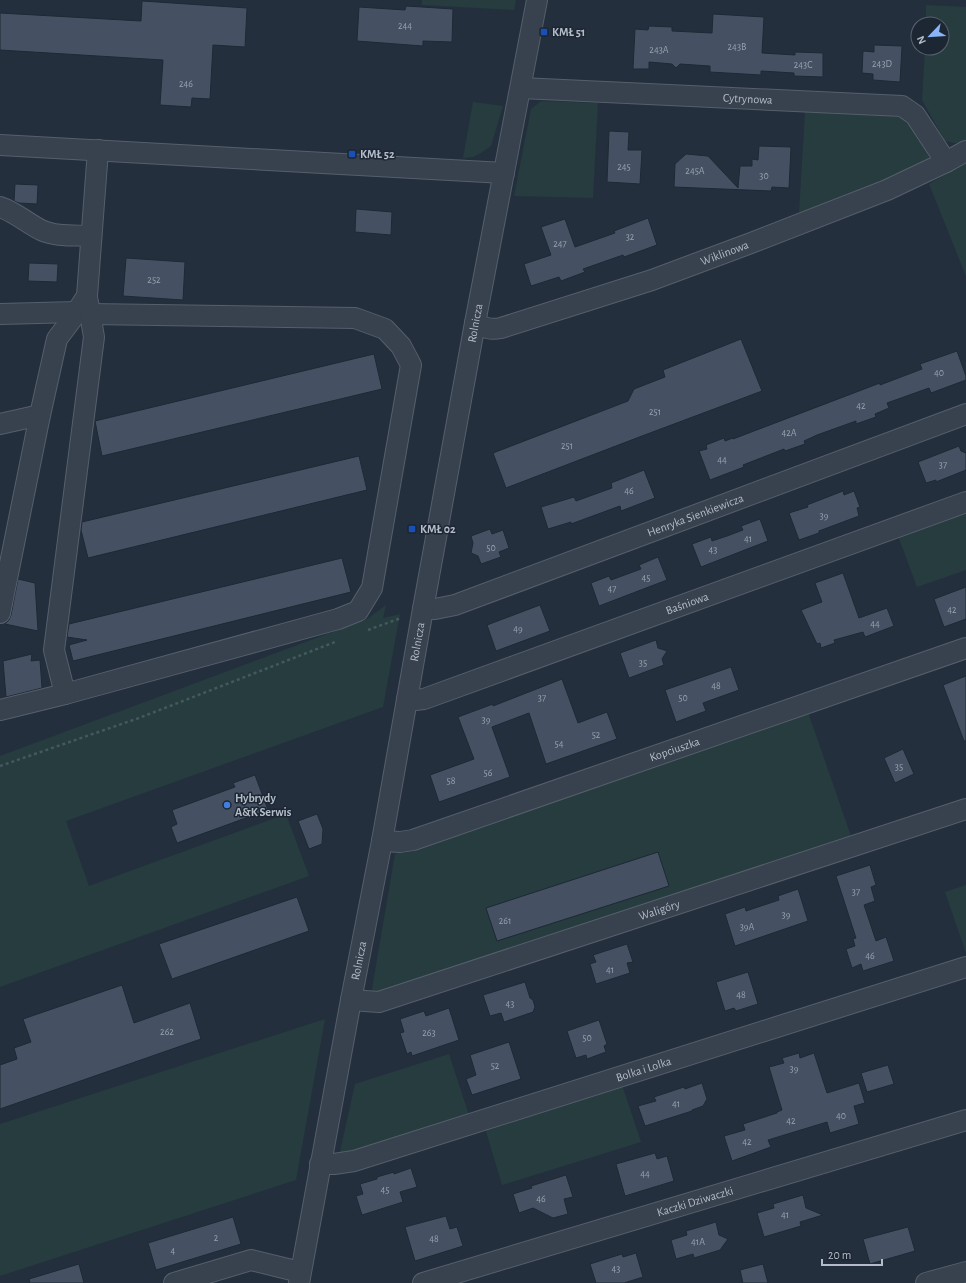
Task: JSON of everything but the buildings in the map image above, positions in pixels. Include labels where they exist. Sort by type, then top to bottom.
[{"type":"street","name":"Rolnicza","points":[[300,1278],[320,1164],[382,841],[475,323],[537,0]]},
{"type":"street","name":"Cytrynowa","points":[[521,88],[902,106],[915,115],[946,162]]},
{"type":"street","points":[[0,145],[504,173]]},
{"type":"street","points":[[65,694],[54,650],[94,337],[84,307],[98,150]]},
{"type":"street","name":"Wiklinowa","points":[[475,323],[486,328],[500,328],[652,280],[887,190],[966,151]]},
{"type":"street","points":[[0,207],[11,211],[42,231],[56,235],[91,236]]},
{"type":"street","points":[[0,614],[56,339],[84,307]]},
{"type":"street","points":[[0,314],[84,307],[355,318],[385,329],[401,346],[411,365],[372,588],[358,611],[338,619],[65,694],[0,710]]},
{"type":"street","name":"Henryka Sienkiewicza","points":[[423,609],[435,609],[455,605],[966,414]]},
{"type":"street","points":[[0,424],[40,415]]},
{"type":"street","name":"Baśniowa","points":[[408,699],[424,699],[966,502]]},
{"type":"street","name":"Kopciuszka","points":[[382,841],[400,842],[413,840],[966,648]]},
{"type":"street","name":"Waligóry","points":[[351,1000],[379,1002],[966,809]]},
{"type":"street","name":"Bolka i Lolka","points":[[320,1164],[334,1164],[354,1161],[966,967]]},
{"type":"street","name":"Kaczki Dziwaczki","points":[[423,1283],[966,1120]]},
{"type":"street","points":[[174,1283],[251,1260],[300,1278]]},
{"type":"street","points":[[926,1283],[966,1272]]},
{"type":"path","points":[[364,632],[423,609]]},
{"type":"path","points":[[0,766],[139,718],[342,640]]},
{"type":"green space","points":[[422,0],[516,0],[514,10],[422,5]]},
{"type":"green space","points":[[926,5],[966,7],[966,140],[960,144],[945,141],[922,100],[925,56],[950,56],[950,16],[926,16]]},
{"type":"green space","points":[[541,101],[598,103],[593,198],[514,196],[531,109]]},
{"type":"green space","points":[[473,102],[503,106],[491,146],[473,157],[463,158]]},
{"type":"green space","points":[[805,112],[909,117],[928,151],[930,162],[799,213]]},
{"type":"green space","points":[[966,163],[966,276],[929,184]]},
{"type":"green space","points":[[966,508],[966,570],[917,587],[897,533]]},
{"type":"green space","points":[[386,605],[383,618],[400,614],[383,707],[66,821],[89,886],[286,814],[309,876],[0,987],[0,756],[367,619]]},
{"type":"green space","points":[[808,712],[852,839],[371,995],[395,854]]},
{"type":"green space","points":[[966,885],[966,953],[945,892]]},
{"type":"green space","points":[[325,1019],[296,1180],[0,1276],[0,1124]]},
{"type":"green space","points":[[449,1054],[469,1115],[339,1156],[355,1084]]},
{"type":"green space","points":[[622,1085],[641,1142],[502,1185],[485,1128]]},
{"type":"place","name":"KMŁ 51","points":[[544,32]]},
{"type":"place","name":"KMŁ 52","points":[[352,154]]},
{"type":"place","name":"KMŁ 02","points":[[412,529]]},
{"type":"place","name":"Hybrydy A&K Serwis","points":[[227,805]]}]
